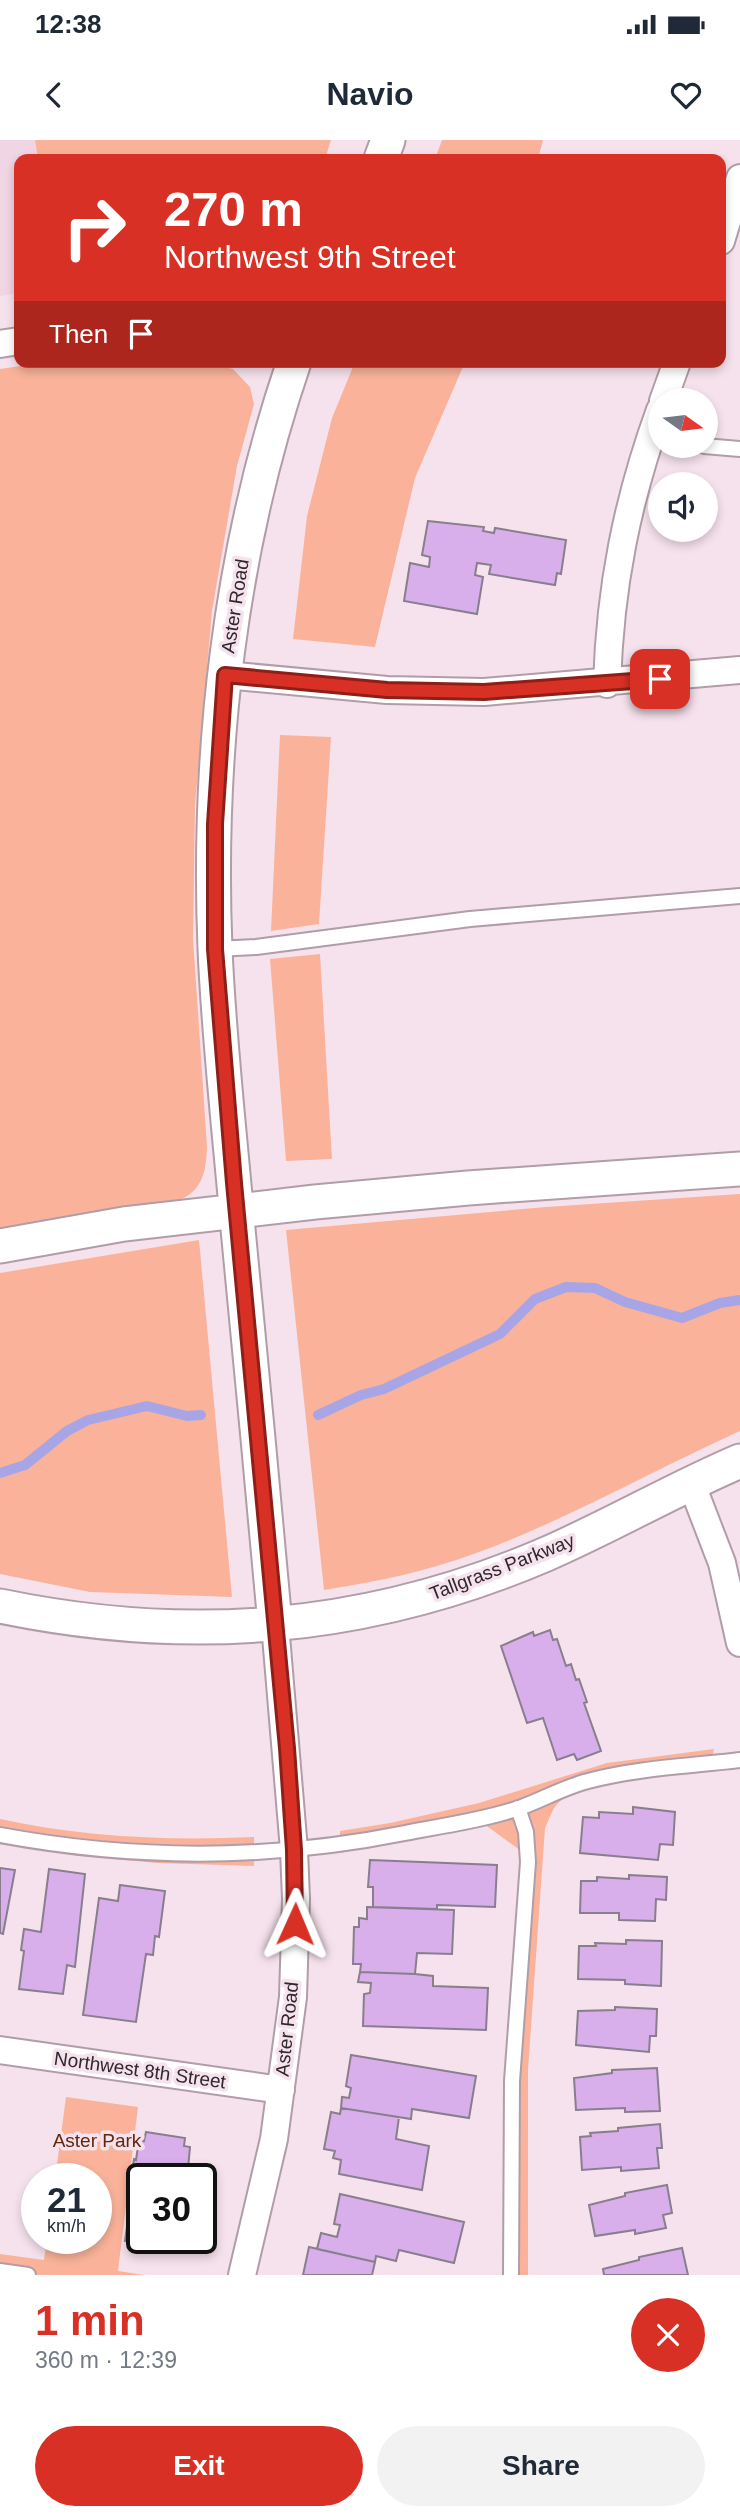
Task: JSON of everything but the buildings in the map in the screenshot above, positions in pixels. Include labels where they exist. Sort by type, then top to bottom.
[{"type":"street","points":[[726,231],[736,211],[740,178]]},
{"type":"street","name":"Aster Road","points":[[242,2275],[274,2139],[292,1997],[296,1899],[275,1624],[215,949],[215,824],[225,675],[250,519],[276,415],[292,368]]},
{"type":"street","points":[[668,388],[675,368]]},
{"type":"street","points":[[607,684],[616,567],[630,503],[648,457]]},
{"type":"street","points":[[225,675],[387,690],[484,692],[607,684],[740,670]]},
{"type":"street","points":[[0,1246],[124,1224],[468,1188],[740,1169]]},
{"type":"street","name":"Tallgrass Parkway","points":[[0,1606],[57,1617],[158,1628],[228,1628],[337,1616],[440,1594],[545,1554],[740,1461]]},
{"type":"street","points":[[692,1485],[722,1563],[740,1643]]},
{"type":"street","name":"Northwest 8th Street","points":[[0,2050],[281,2090]]},
{"type":"lane","points":[[718,447],[740,449]]},
{"type":"lane","points":[[215,949],[256,947],[470,919],[740,896]]},
{"type":"lane","points":[[0,1835],[101,1850],[154,1853],[294,1850],[406,1833],[518,1808],[586,1781],[740,1760]]},
{"type":"lane","points":[[511,2275],[512,2081],[528,1862],[526,1832],[518,1808]]},
{"type":"lane","points":[[0,2271],[28,2275]]},
{"type":"shaded area","points":[[0,140],[35,140],[37,154],[14,154],[14,294],[0,296]]},
{"type":"green space","points":[[35,140],[331,140],[327,154],[37,154]]},
{"type":"green space","points":[[442,140],[543,140],[539,154],[437,154]]},
{"type":"green space","points":[[229,368],[233,369],[250,387],[254,404],[237,466],[212,611],[195,806],[193,938],[207,1147],[204,1172],[198,1186],[178,1201],[0,1232],[0,369]]},
{"type":"green space","points":[[353,368],[462,368],[415,478],[375,647],[293,639],[307,516],[332,418]]},
{"type":"green space","points":[[280,735],[331,737],[319,924],[271,931]]},
{"type":"green space","points":[[320,954],[332,1159],[286,1161],[270,959]]},
{"type":"green space","points":[[740,1194],[740,1431],[546,1525],[479,1552],[402,1575],[324,1590],[286,1230],[546,1207]]},
{"type":"green space","points":[[199,1240],[232,1597],[90,1592],[0,1574],[0,1273]]},
{"type":"green space","points":[[714,1749],[709,1771],[629,1780],[569,1795],[556,1805],[545,1828],[528,2070],[528,2275],[506,2275],[505,2096],[521,1851],[484,1824],[340,1853],[340,1831],[479,1803],[607,1763]]},
{"type":"green space","points":[[0,1819],[94,1834],[190,1838],[254,1837],[254,1866],[157,1863],[73,1855],[0,1843]]},
{"type":"green space","name":"Aster Park","points":[[66,2097],[138,2107],[131,2163],[126,2163],[126,2205],[118,2271],[144,2275],[0,2275],[0,2254],[44,2260],[45,2254],[112,2254],[112,2163],[57,2163]]},
{"type":"waterway","points":[[318,1415],[361,1395],[384,1389],[500,1334],[535,1299],[566,1287],[595,1288],[625,1302],[682,1318],[720,1303],[740,1300]]},
{"type":"waterway","points":[[0,1473],[25,1465],[67,1431],[88,1420],[147,1406],[187,1416],[201,1415]]},
{"type":"route","points":[[295,1924],[294,1850],[287,1748],[215,949],[215,824],[225,675],[387,690],[484,692],[660,679]]}]
